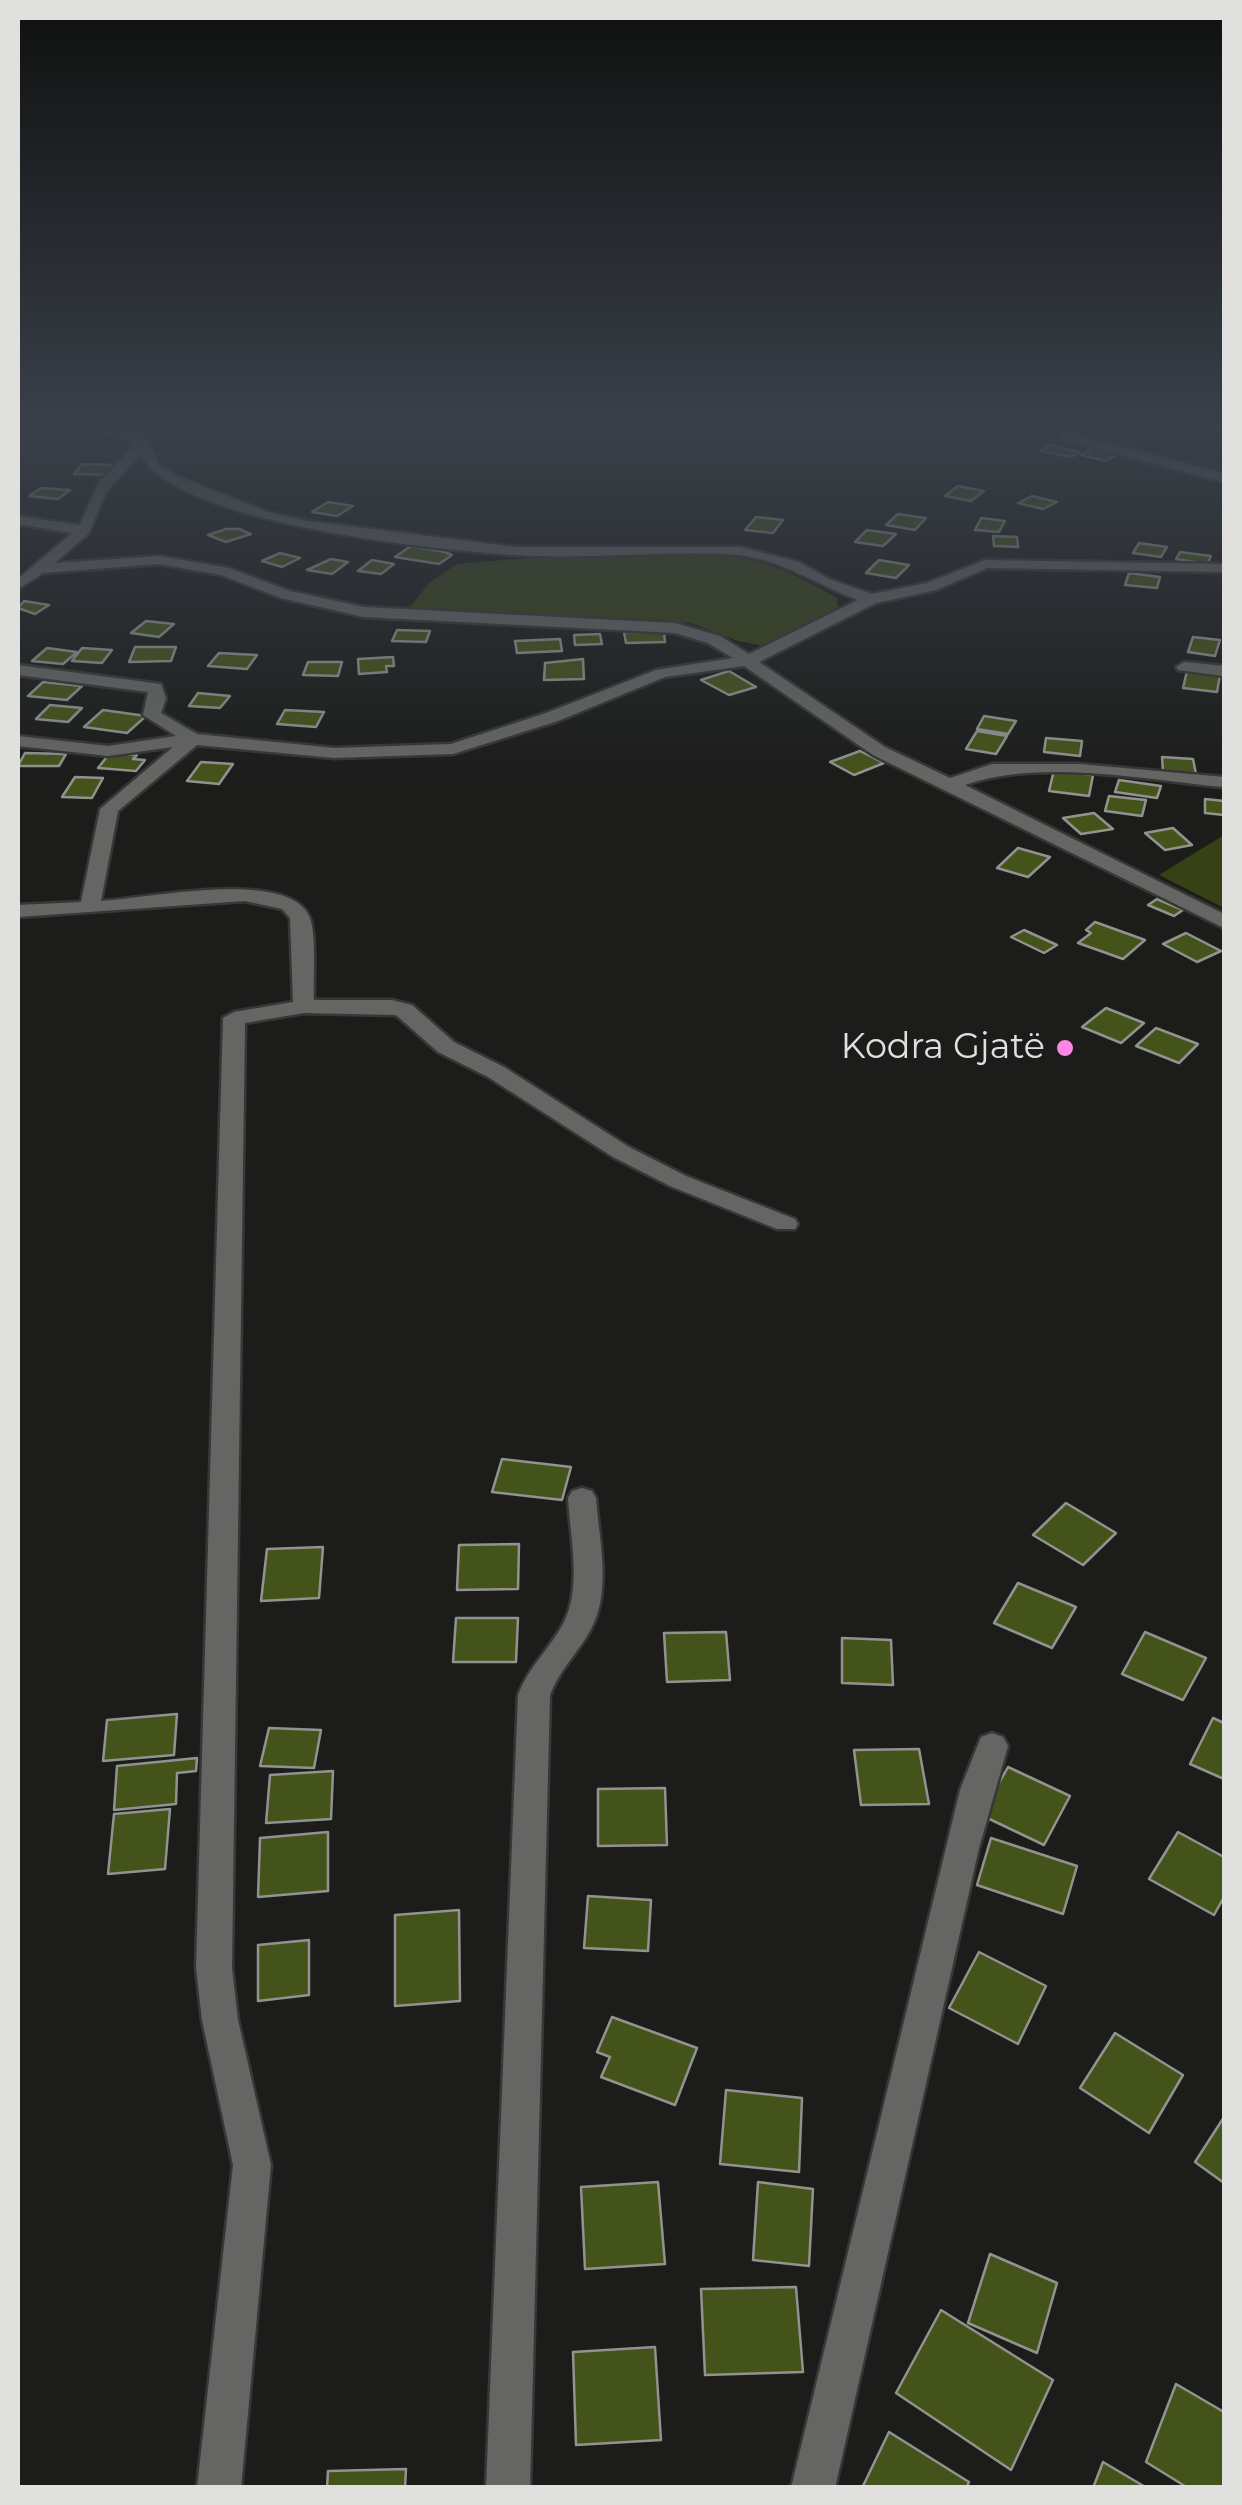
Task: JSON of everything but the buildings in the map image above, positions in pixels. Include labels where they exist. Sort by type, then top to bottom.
[{"type":"street","points":[[18,585],[69,543]]},
{"type":"street","points":[[458,543],[535,552],[740,551],[794,565],[824,582],[871,600]]},
{"type":"street","points":[[40,569],[158,560],[224,572],[286,595],[364,612],[685,629],[727,645],[751,660],[766,676],[857,739],[1224,922]]},
{"type":"street","points":[[18,741],[108,751],[193,739],[334,752],[453,749],[534,724],[662,673],[751,660],[871,600],[931,587],[974,567],[996,563],[1224,568]]},
{"type":"street","points":[[1184,667],[1224,670]]},
{"type":"street","points":[[18,670],[154,688],[158,698],[152,715],[193,739]]},
{"type":"street","points":[[90,907],[109,810],[193,739]]},
{"type":"street","points":[[951,784],[992,769],[1080,769],[1224,782]]},
{"type":"street","points":[[18,911],[226,896],[268,899],[292,906],[300,917],[304,1006]]},
{"type":"street","points":[[220,2488],[252,2165],[220,2020],[214,1968],[221,1532],[234,1136],[233,1020],[244,1013],[304,1006],[392,1006],[404,1010],[430,1037],[510,1080],[622,1152],[678,1181],[786,1224]]},
{"type":"street","points":[[508,2488],[534,1695],[540,1672],[572,1635],[585,1604],[582,1498]]},
{"type":"street","points":[[814,2488],[966,1828],[992,1746]]},
{"type":"green space","points":[[706,554],[742,558],[790,573],[837,598],[838,610],[765,646],[738,641],[691,623],[410,607],[429,583],[457,564],[541,557]]},
{"type":"green space","points":[[1224,835],[1224,908],[1159,875]]},
{"type":"place","name":"Kodra Gjatë","points":[[1065,1048]]}]
